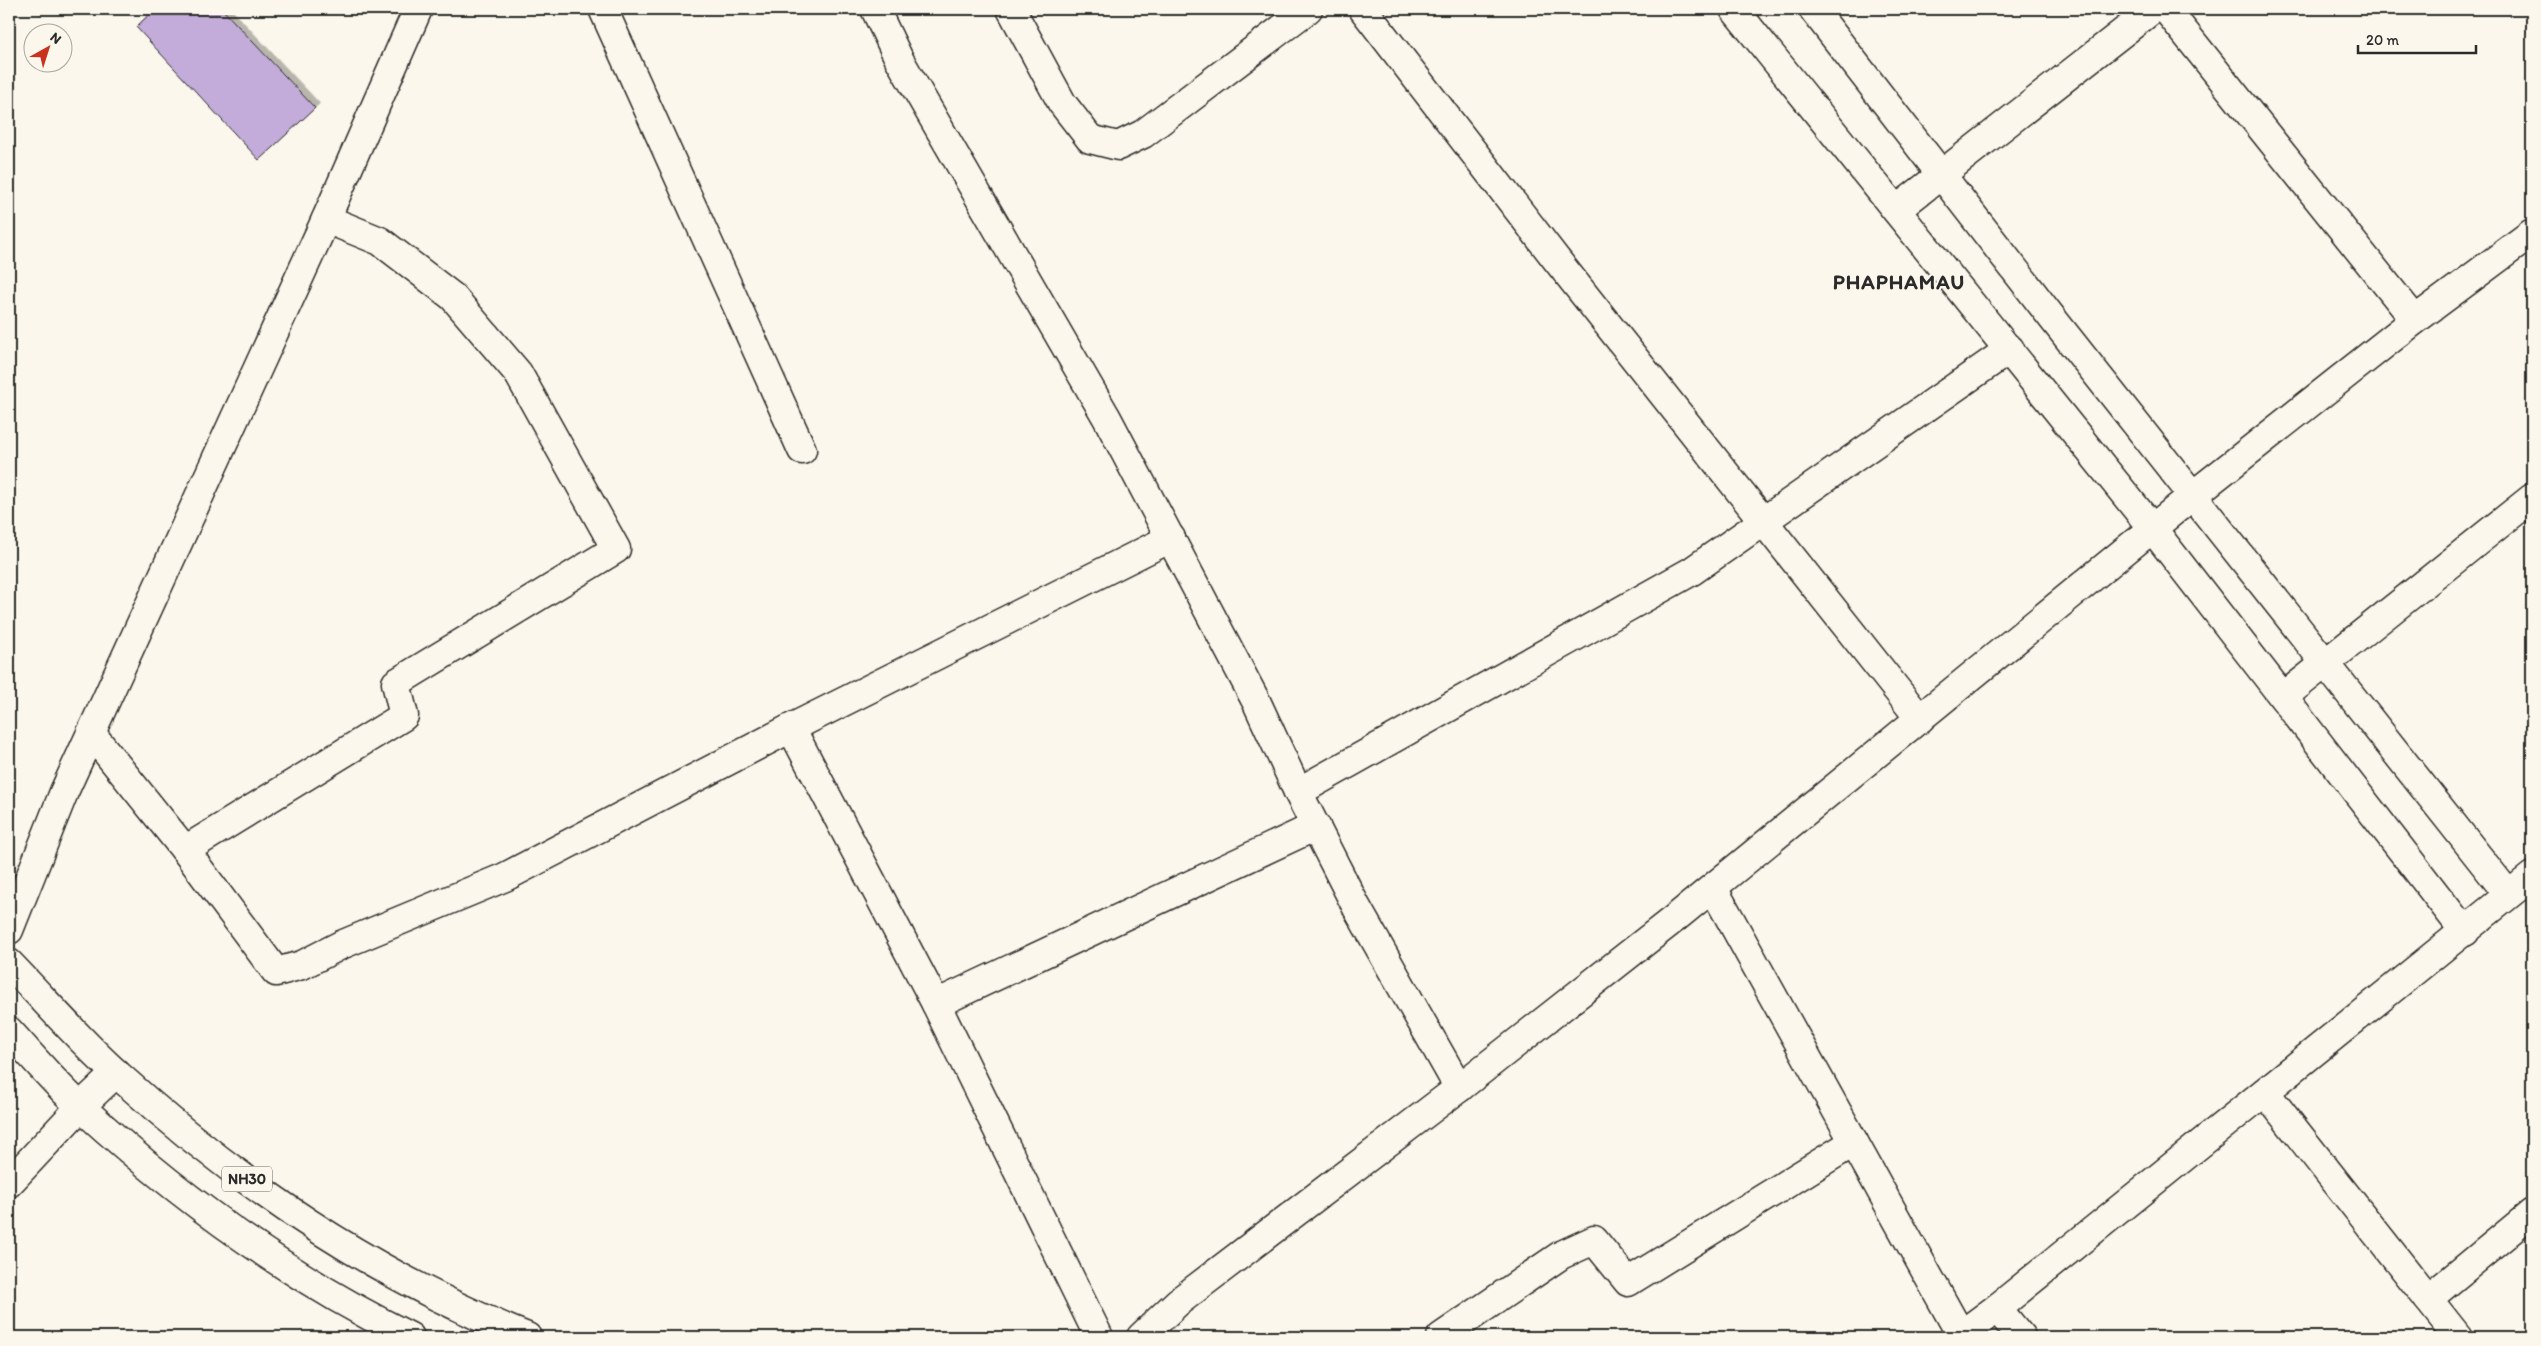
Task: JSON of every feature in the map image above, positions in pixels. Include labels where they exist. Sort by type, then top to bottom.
[{"type":"main road","points":[[9,930],[64,792],[326,219],[418,9]]},
{"type":"main road","points":[[603,9],[802,450]]},
{"type":"main road","points":[[875,9],[899,59],[1107,418],[1257,703],[1298,792],[1357,908],[1459,1088]]},
{"type":"main road","points":[[1011,9],[1062,103],[1090,139],[1118,146],[1143,134],[1308,9]]},
{"type":"main road","points":[[1363,9],[1556,259],[1920,719]]},
{"type":"main road","points":[[1734,9],[2010,349],[2152,528],[2465,932]]},
{"type":"main road","points":[[1813,9],[2053,319],[2508,894]]},
{"type":"main road","points":[[1896,210],[2153,9]]},
{"type":"main road","points":[[2166,9],[2415,320]]},
{"type":"main road","points":[[185,850],[404,716],[396,683],[616,548],[518,373],[454,297],[380,242],[326,219]]},
{"type":"main road","points":[[1141,1337],[1178,1302],[1459,1088],[1713,888],[2192,496],[2415,320],[2532,233]]},
{"type":"main road","points":[[1298,792],[1692,571],[2010,349]]},
{"type":"main road","points":[[2283,697],[2532,498]]},
{"type":"main road","points":[[91,733],[185,850],[276,972],[302,965],[341,945],[505,877],[790,728],[1171,538]]},
{"type":"main road","points":[[790,728],[936,1004],[1099,1337]]},
{"type":"main road","points":[[936,1004],[1316,826]]},
{"type":"main road","points":[[1713,888],[1959,1336],[1997,1308],[2532,876]]},
{"type":"main road","name":"NH30","points":[[9,963],[116,1073],[205,1149],[302,1220],[390,1273],[527,1337]]},
{"type":"main road","name":"NH30","points":[[13,1044],[80,1107],[146,1164],[240,1235],[319,1287],[410,1337]]},
{"type":"main road","points":[[9,1183],[80,1107],[116,1073]]},
{"type":"main road","points":[[2265,1092],[2458,1337]]},
{"type":"main road","points":[[1441,1337],[1561,1255],[1594,1240],[1628,1282],[1854,1142]]},
{"type":"main road","points":[[2428,1300],[2532,1213]]},
{"type":"main road","points":[[1997,1308],[2021,1337]]},
{"type":"building","points":[[155,9],[222,9],[315,108],[259,160],[136,27]]},
{"type":"district","name":"PHAPHAMAU","points":[[1899,282]]}]
